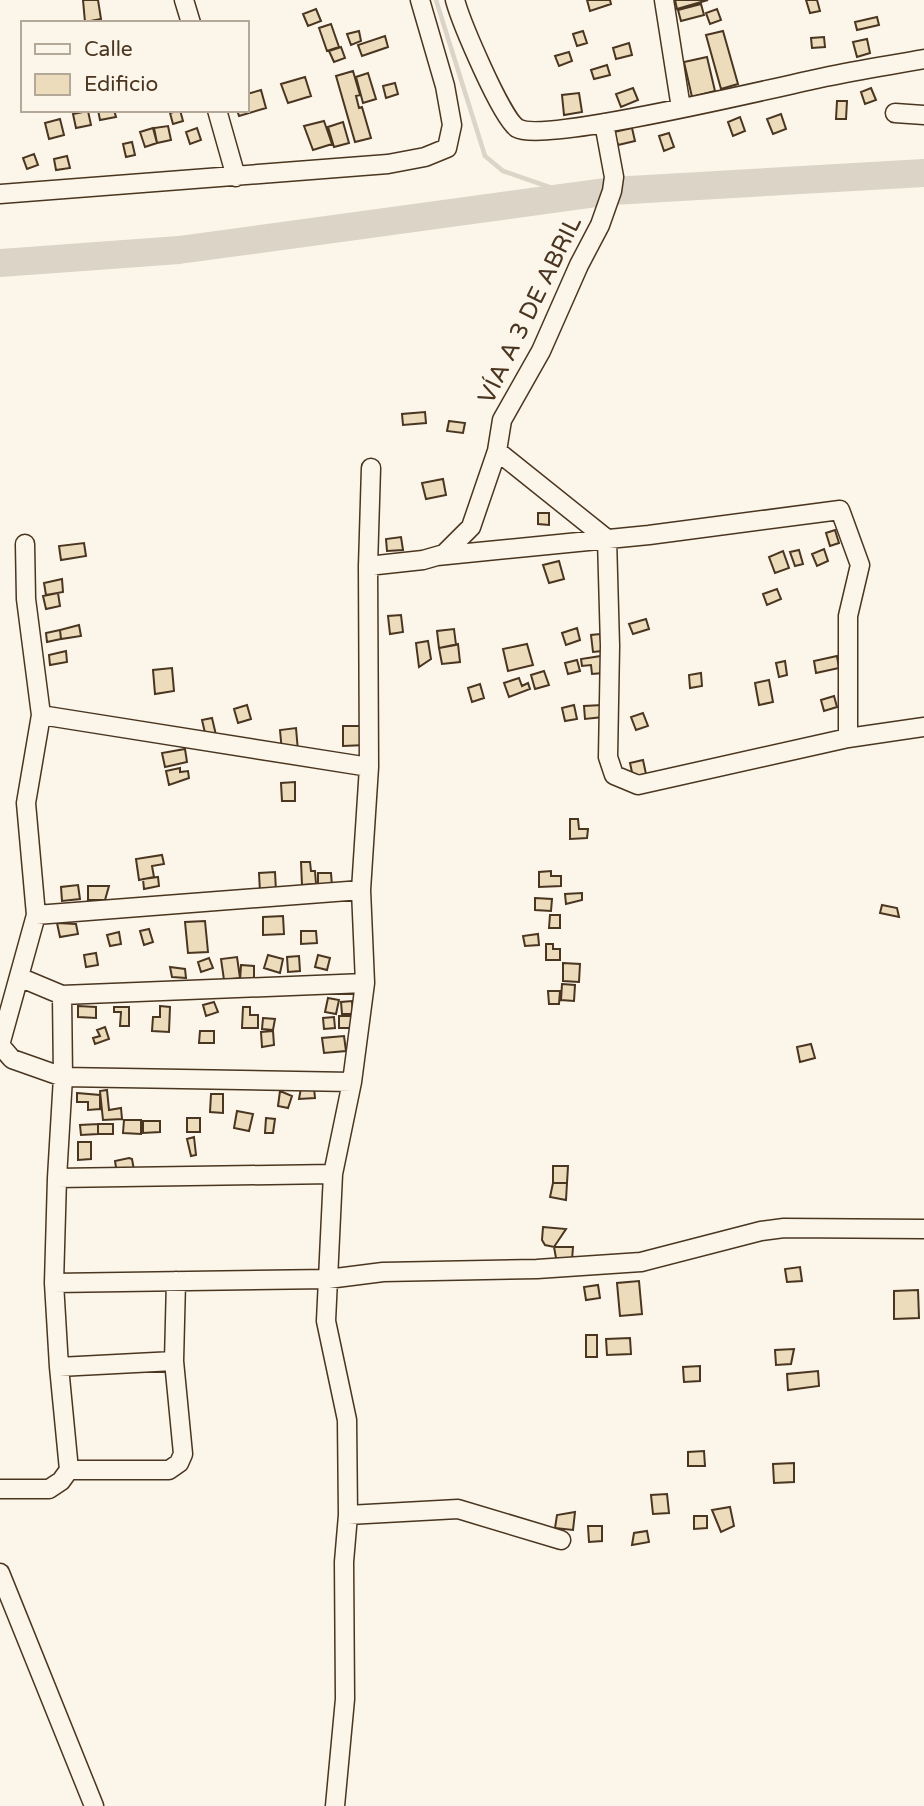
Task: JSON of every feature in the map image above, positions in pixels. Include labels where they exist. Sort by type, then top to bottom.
[{"type":"street","points":[[184,0],[190,21]]},
{"type":"street","points":[[0,194],[388,164],[425,157],[447,149],[452,125],[445,86],[420,0]]},
{"type":"street","points":[[455,0],[469,40],[506,115],[518,129],[535,132],[604,123],[828,76],[924,59]]},
{"type":"street","points":[[664,0],[681,108]]},
{"type":"street","points":[[217,112],[236,177]]},
{"type":"street","points":[[895,113],[924,116]]},
{"type":"street","name":"VÍA A 3 DE ABRIL","points":[[368,566],[423,560],[444,554],[471,527],[497,451],[502,420],[541,351],[600,225],[612,191],[614,177],[604,123]]},
{"type":"street","points":[[497,451],[607,539],[610,646],[608,757],[614,775],[638,785],[848,738],[924,727]]},
{"type":"street","points":[[335,1806],[345,1699],[347,1420],[326,1321],[333,1174],[352,1082],[365,984],[361,890],[369,767],[370,468]]},
{"type":"street","points":[[437,556],[607,539],[840,510],[860,565],[848,616],[848,738]]},
{"type":"street","points":[[25,544],[26,600],[41,715],[26,803],[36,915],[0,1045],[12,1059],[63,1077],[352,1082]]},
{"type":"street","points":[[41,715],[369,767]]},
{"type":"street","points":[[36,915],[361,890]]},
{"type":"street","points":[[19,977],[62,995],[365,984]]},
{"type":"street","points":[[0,1489],[49,1489],[61,1481],[69,1470],[54,1283],[63,1077],[62,995]]},
{"type":"street","points":[[57,1178],[333,1174]]},
{"type":"street","points":[[54,1283],[328,1279],[383,1272],[537,1269],[641,1262],[761,1231],[784,1228],[924,1229]]},
{"type":"street","points":[[69,1470],[169,1470],[179,1463],[183,1454],[174,1361],[176,1281]]},
{"type":"street","points":[[59,1367],[174,1361]]},
{"type":"street","points":[[348,1515],[458,1509],[561,1540]]},
{"type":"street","points":[[0,1573],[94,1806]]},
{"type":"building","points":[[83,0],[98,0],[101,19],[85,21]]},
{"type":"building","points":[[587,0],[610,0],[611,4],[590,11]]},
{"type":"building","points":[[675,0],[708,0],[677,9]]},
{"type":"building","points":[[806,0],[817,0],[820,11],[810,13]]},
{"type":"building","points":[[701,4],[704,15],[681,21],[678,10]]},
{"type":"building","points":[[316,9],[321,21],[308,26],[303,14]]},
{"type":"building","points":[[717,9],[721,20],[710,24],[706,13]]},
{"type":"building","points":[[877,17],[879,25],[857,30],[855,22]]},
{"type":"building","points":[[331,24],[339,47],[327,51],[319,28]]},
{"type":"building","points":[[359,31],[361,41],[351,45],[347,34]]},
{"type":"building","points":[[583,31],[587,43],[577,46],[573,34]]},
{"type":"building","points":[[723,31],[738,84],[721,89],[706,35]]},
{"type":"building","points":[[385,36],[388,47],[362,56],[358,45]]},
{"type":"building","points":[[824,37],[825,47],[812,48],[811,38]]},
{"type":"building","points":[[867,39],[870,53],[857,57],[853,42]]},
{"type":"building","points":[[629,43],[632,55],[616,59],[613,48]]},
{"type":"building","points":[[341,47],[345,58],[334,62],[329,51]]},
{"type":"building","points":[[569,52],[572,61],[559,66],[555,56]]},
{"type":"building","points":[[707,57],[715,91],[692,97],[684,62]]},
{"type":"building","points":[[607,65],[610,75],[594,79],[591,70]]},
{"type":"building","points":[[353,71],[360,95],[356,96],[359,108],[362,107],[371,138],[355,142],[336,76]]},
{"type":"building","points":[[368,73],[376,99],[363,103],[356,77]]},
{"type":"building","points":[[305,77],[311,96],[288,103],[281,84]]},
{"type":"building","points":[[395,83],[398,94],[386,98],[383,86]]},
{"type":"building","points":[[633,88],[638,100],[621,107],[616,94]]},
{"type":"building","points":[[871,88],[876,100],[865,104],[861,92]]},
{"type":"building","points":[[261,90],[266,108],[239,116],[238,112],[248,112],[248,94]]},
{"type":"building","points":[[579,93],[582,112],[564,115],[562,95]]},
{"type":"building","points":[[837,101],[847,101],[846,119],[836,119]]},
{"type":"building","points":[[88,112],[91,125],[76,128],[73,114]]},
{"type":"building","points":[[98,112],[115,112],[116,117],[100,120]]},
{"type":"building","points":[[181,112],[183,121],[173,124],[170,113]]},
{"type":"building","points":[[781,114],[786,129],[773,134],[767,119]]},
{"type":"building","points":[[740,117],[745,131],[733,136],[728,122]]},
{"type":"building","points":[[60,119],[64,135],[49,139],[45,123]]},
{"type":"building","points":[[324,121],[332,144],[313,150],[304,126]]},
{"type":"building","points":[[343,122],[349,143],[334,147],[328,127]]},
{"type":"building","points":[[168,126],[171,140],[157,143],[154,128]]},
{"type":"building","points":[[153,128],[157,143],[145,147],[140,132]]},
{"type":"building","points":[[197,128],[201,140],[190,144],[186,132]]},
{"type":"building","points":[[632,128],[635,141],[618,145],[614,132]]},
{"type":"building","points":[[669,133],[674,147],[664,151],[659,136]]},
{"type":"building","points":[[132,142],[135,155],[126,157],[123,144]]},
{"type":"building","points":[[34,154],[38,165],[27,169],[23,158]]},
{"type":"building","points":[[67,156],[70,168],[56,170],[54,159]]},
{"type":"building","points":[[425,412],[426,423],[403,425],[402,414]]},
{"type":"building","points":[[449,421],[465,423],[463,433],[447,431]]},
{"type":"building","points":[[443,479],[446,495],[426,499],[422,483]]},
{"type":"building","points":[[538,513],[549,513],[549,525],[538,524]]},
{"type":"building","points":[[835,530],[839,543],[830,546],[826,533]]},
{"type":"building","points":[[401,537],[403,550],[387,551],[386,539]]},
{"type":"building","points":[[84,543],[86,556],[61,560],[59,546]]},
{"type":"building","points":[[824,549],[828,561],[817,566],[812,554]]},
{"type":"building","points":[[799,550],[803,564],[795,566],[790,552]]},
{"type":"building","points":[[783,551],[789,568],[775,573],[769,557]]},
{"type":"building","points":[[559,561],[564,579],[549,583],[543,565]]},
{"type":"building","points":[[62,579],[63,592],[46,595],[44,583]]},
{"type":"building","points":[[777,589],[781,599],[767,605],[763,594]]},
{"type":"building","points":[[58,593],[60,606],[46,609],[43,596]]},
{"type":"building","points":[[401,615],[403,632],[390,634],[388,616]]},
{"type":"building","points":[[646,619],[649,629],[633,634],[629,624]]},
{"type":"building","points":[[79,625],[81,636],[61,639],[60,630]]},
{"type":"building","points":[[577,628],[580,640],[566,645],[562,633]]},
{"type":"building","points":[[454,629],[456,645],[439,648],[437,631]]},
{"type":"building","points":[[60,630],[61,639],[47,642],[46,633]]},
{"type":"building","points":[[600,634],[602,651],[593,652],[591,635]]},
{"type":"building","points":[[428,641],[431,659],[419,667],[416,643]]},
{"type":"building","points":[[458,644],[460,662],[442,664],[439,648]]},
{"type":"building","points":[[527,644],[533,665],[508,671],[503,649]]},
{"type":"building","points":[[66,651],[67,662],[50,665],[49,655]]},
{"type":"building","points":[[601,656],[603,673],[592,674],[591,665],[582,666],[581,659]]},
{"type":"building","points":[[837,656],[839,668],[816,673],[814,661]]},
{"type":"building","points":[[577,660],[580,671],[568,674],[565,663]]},
{"type":"building","points":[[785,661],[787,675],[779,677],[776,663]]},
{"type":"building","points":[[172,668],[174,691],[155,694],[153,670]]},
{"type":"building","points":[[544,671],[549,685],[535,689],[531,675]]},
{"type":"building","points":[[701,673],[702,686],[690,688],[689,675]]},
{"type":"building","points":[[519,678],[522,686],[528,683],[530,689],[509,697],[504,683]]},
{"type":"building","points":[[769,680],[773,702],[759,705],[755,683]]},
{"type":"building","points":[[480,684],[484,698],[472,702],[468,688]]},
{"type":"building","points":[[834,696],[837,707],[824,711],[821,700]]},
{"type":"building","points":[[247,705],[251,719],[238,723],[234,709]]},
{"type":"building","points":[[574,705],[577,719],[565,721],[562,708]]},
{"type":"building","points":[[602,705],[603,717],[585,719],[584,706]]},
{"type":"building","points":[[643,713],[648,726],[636,730],[631,717]]},
{"type":"building","points":[[212,718],[216,735],[206,737],[202,720]]},
{"type":"building","points":[[343,726],[365,726],[366,745],[343,746]]},
{"type":"building","points":[[296,728],[298,751],[282,752],[280,730]]},
{"type":"building","points":[[185,749],[187,762],[165,767],[162,753]]},
{"type":"building","points":[[643,760],[646,774],[633,777],[630,763]]},
{"type":"building","points":[[180,768],[180,772],[188,771],[189,778],[169,785],[166,771]]},
{"type":"building","points":[[295,782],[295,801],[282,801],[281,783]]},
{"type":"building","points":[[570,819],[578,819],[579,829],[588,829],[587,838],[570,839]]},
{"type":"building","points":[[162,855],[164,864],[152,866],[154,877],[139,880],[136,859]]},
{"type":"building","points":[[301,862],[310,862],[311,871],[315,871],[316,884],[302,885]]},
{"type":"building","points":[[551,871],[551,876],[561,876],[561,886],[539,887],[539,872]]},
{"type":"building","points":[[275,872],[276,891],[260,892],[259,873]]},
{"type":"building","points":[[318,873],[331,873],[332,886],[318,887]]},
{"type":"building","points":[[158,877],[159,886],[144,889],[143,879]]},
{"type":"building","points":[[78,885],[80,899],[62,901],[61,887]]},
{"type":"building","points":[[88,886],[109,886],[105,900],[88,900]]},
{"type":"building","points":[[582,893],[582,900],[566,904],[565,894]]},
{"type":"building","points":[[535,898],[552,899],[551,911],[535,910]]},
{"type":"building","points":[[882,905],[897,908],[899,917],[880,913]]},
{"type":"building","points":[[550,915],[560,915],[560,928],[549,928]]},
{"type":"building","points":[[283,916],[284,934],[263,935],[263,917]]},
{"type":"building","points":[[205,921],[208,952],[188,953],[185,922]]},
{"type":"building","points":[[57,923],[76,924],[78,934],[60,937]]},
{"type":"building","points":[[149,929],[153,942],[144,945],[140,931]]},
{"type":"building","points":[[301,931],[316,931],[317,943],[301,944]]},
{"type":"building","points":[[119,932],[121,944],[110,946],[107,935]]},
{"type":"building","points":[[538,934],[539,945],[525,946],[523,936]]},
{"type":"building","points":[[546,944],[553,944],[553,949],[560,949],[560,960],[546,960]]},
{"type":"building","points":[[96,953],[98,965],[86,967],[84,955]]},
{"type":"building","points":[[268,955],[283,959],[280,973],[264,968]]},
{"type":"building","points":[[318,955],[330,958],[327,970],[315,967]]},
{"type":"building","points":[[299,956],[300,971],[288,972],[287,957]]},
{"type":"building","points":[[237,957],[240,978],[224,980],[221,959]]},
{"type":"building","points":[[209,958],[213,968],[201,972],[198,962]]},
{"type":"building","points":[[563,963],[580,964],[579,982],[563,981]]},
{"type":"building","points":[[241,965],[254,966],[254,982],[240,981]]},
{"type":"building","points":[[170,967],[185,969],[186,978],[172,977]]},
{"type":"building","points":[[562,984],[575,985],[574,1001],[561,1000]]},
{"type":"building","points":[[548,991],[560,991],[559,1004],[549,1004]]},
{"type":"building","points":[[328,998],[339,1000],[336,1014],[325,1012]]},
{"type":"building","points":[[352,1001],[353,1014],[342,1014],[341,1002]]},
{"type":"building","points":[[214,1002],[218,1012],[206,1016],[203,1005]]},
{"type":"building","points":[[78,1006],[96,1007],[96,1018],[78,1017]]},
{"type":"building","points":[[160,1006],[170,1007],[169,1032],[152,1031],[153,1017],[160,1017]]},
{"type":"building","points":[[114,1007],[129,1007],[129,1026],[120,1026],[121,1012],[114,1012]]},
{"type":"building","points":[[243,1007],[250,1007],[250,1015],[258,1015],[258,1028],[242,1028]]},
{"type":"building","points":[[339,1016],[353,1016],[353,1028],[339,1028]]},
{"type":"building","points":[[334,1017],[335,1028],[324,1029],[323,1018]]},
{"type":"building","points":[[263,1018],[275,1019],[273,1030],[262,1029]]},
{"type":"building","points":[[105,1027],[109,1039],[95,1044],[93,1038],[100,1036],[97,1030]]},
{"type":"building","points":[[200,1031],[214,1031],[214,1043],[199,1043]]},
{"type":"building","points":[[273,1031],[274,1045],[262,1047],[261,1032]]},
{"type":"building","points":[[344,1036],[346,1051],[324,1053],[322,1038]]},
{"type":"building","points":[[811,1044],[815,1058],[800,1062],[797,1047]]},
{"type":"building","points":[[301,1088],[314,1088],[315,1098],[299,1099]]},
{"type":"building","points":[[107,1090],[109,1110],[121,1108],[122,1119],[103,1120],[100,1091]]},
{"type":"building","points":[[280,1091],[292,1096],[288,1108],[278,1106]]},
{"type":"building","points":[[77,1093],[100,1095],[100,1109],[88,1110],[88,1102],[77,1102]]},
{"type":"building","points":[[211,1094],[223,1094],[223,1113],[210,1112]]},
{"type":"building","points":[[237,1111],[253,1114],[249,1131],[234,1128]]},
{"type":"building","points":[[187,1118],[200,1118],[200,1132],[187,1132]]},
{"type":"building","points":[[266,1118],[275,1119],[273,1133],[265,1133]]},
{"type":"building","points":[[124,1120],[141,1120],[141,1134],[123,1133]]},
{"type":"building","points":[[143,1121],[160,1121],[160,1132],[143,1133]]},
{"type":"building","points":[[98,1124],[98,1134],[81,1135],[80,1125]]},
{"type":"building","points":[[98,1124],[113,1124],[113,1134],[98,1134]]},
{"type":"building","points":[[194,1137],[196,1155],[191,1156],[187,1139]]},
{"type":"building","points":[[78,1142],[91,1142],[91,1159],[78,1160]]},
{"type":"building","points":[[132,1159],[134,1170],[117,1174],[115,1161]]},
{"type":"building","points":[[553,1166],[568,1166],[567,1183],[553,1183]]},
{"type":"building","points":[[553,1183],[567,1183],[566,1200],[550,1197]]},
{"type":"building","points":[[543,1227],[566,1229],[554,1247],[545,1245],[542,1240]]},
{"type":"building","points":[[554,1247],[573,1247],[572,1260],[556,1258]]},
{"type":"building","points":[[800,1267],[802,1281],[787,1282],[785,1269]]},
{"type":"building","points":[[639,1281],[642,1314],[620,1316],[617,1283]]},
{"type":"building","points":[[598,1285],[600,1298],[586,1300],[584,1287]]},
{"type":"building","points":[[918,1290],[919,1318],[894,1319],[894,1291]]},
{"type":"building","points":[[586,1335],[597,1335],[597,1357],[586,1357]]},
{"type":"building","points":[[630,1338],[631,1354],[607,1355],[606,1339]]},
{"type":"building","points":[[794,1349],[791,1364],[776,1365],[775,1350]]},
{"type":"building","points":[[700,1366],[700,1381],[684,1382],[683,1367]]},
{"type":"building","points":[[818,1371],[819,1386],[788,1390],[787,1374]]},
{"type":"building","points":[[704,1451],[705,1466],[688,1466],[688,1452]]},
{"type":"building","points":[[794,1463],[794,1482],[774,1483],[773,1464]]},
{"type":"building","points":[[667,1494],[669,1513],[653,1514],[651,1495]]},
{"type":"building","points":[[730,1507],[734,1526],[721,1532],[712,1510]]},
{"type":"building","points":[[575,1512],[573,1530],[555,1528],[557,1515]]},
{"type":"building","points":[[694,1516],[707,1516],[707,1528],[694,1529]]},
{"type":"building","points":[[588,1526],[602,1526],[602,1541],[589,1542]]},
{"type":"building","points":[[647,1531],[649,1542],[632,1545],[634,1533]]},
{"type":"waterway","points":[[436,0],[485,156],[503,171],[572,195]]},
{"type":"waterway","points":[[0,263],[179,250],[612,191],[924,173]]}]
